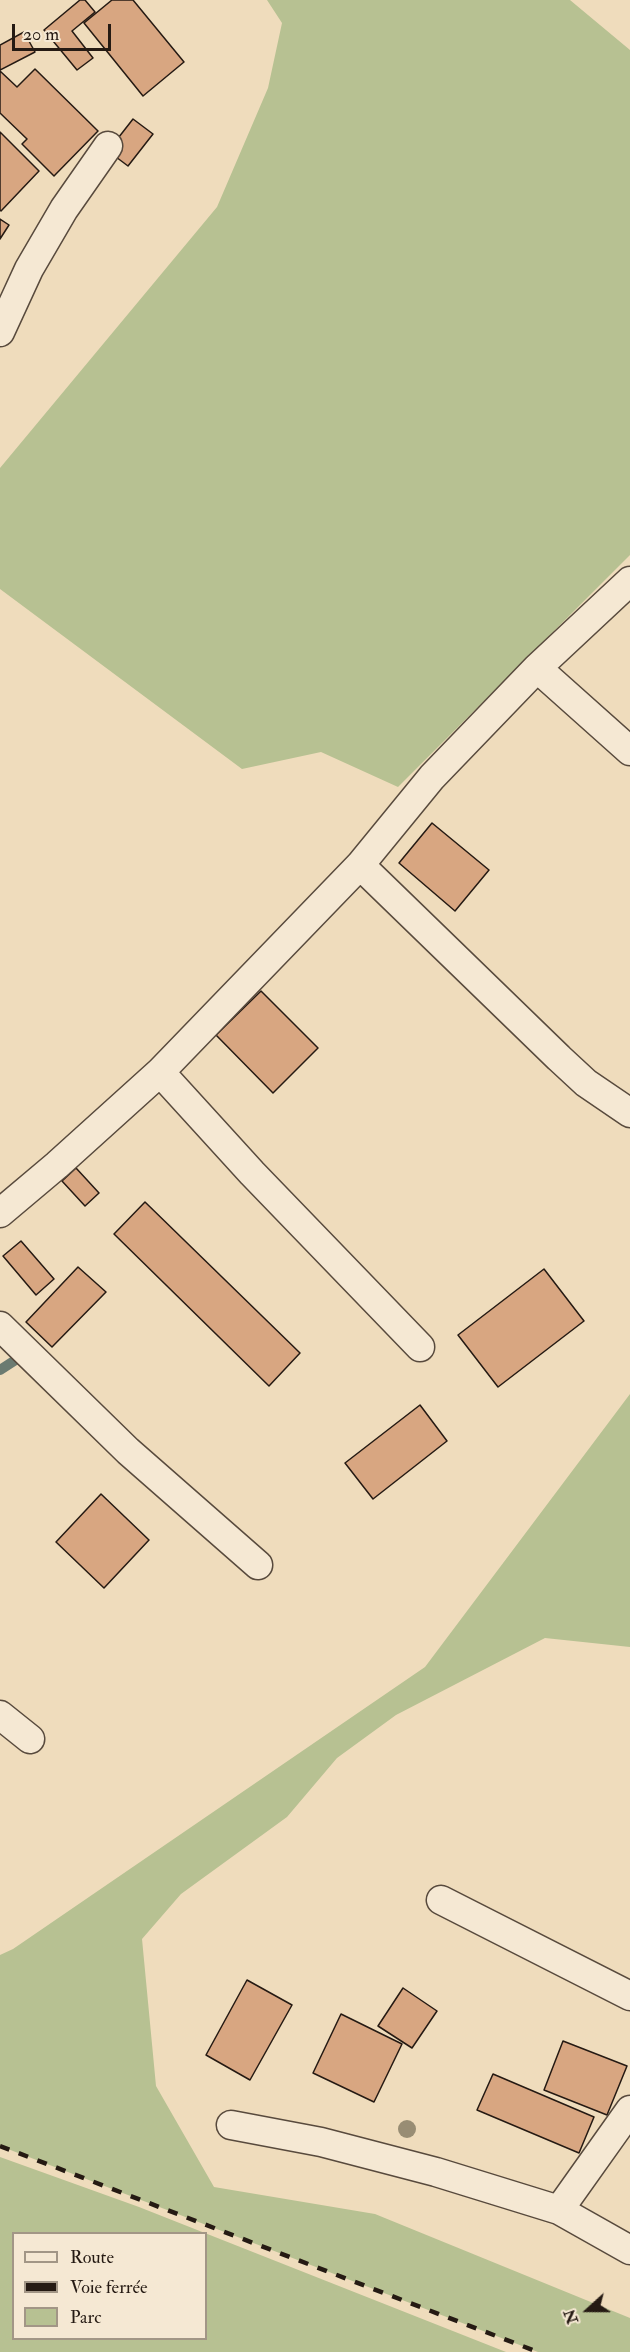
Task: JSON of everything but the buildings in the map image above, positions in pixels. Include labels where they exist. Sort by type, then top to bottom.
[{"type":"street","points":[[0,332],[29,269],[64,209],[108,146]]},
{"type":"street","points":[[0,1212],[57,1165],[160,1072],[360,865],[432,777],[537,668],[630,581]]},
{"type":"street","points":[[537,668],[630,752]]},
{"type":"street","points":[[360,865],[586,1083],[630,1113]]},
{"type":"street","points":[[160,1072],[252,1173],[420,1347]]},
{"type":"street","points":[[0,1326],[128,1451],[258,1565]]},
{"type":"street","points":[[0,1715],[30,1739]]},
{"type":"street","points":[[441,1900],[630,1996]]},
{"type":"street","points":[[559,2210],[630,2109]]},
{"type":"street","points":[[231,2125],[321,2142],[436,2172],[559,2210],[630,2250]]},
{"type":"green space","points":[[267,0],[570,0],[630,50],[630,555],[398,787],[321,752],[242,769],[0,589],[0,468],[217,207],[268,88],[282,23]]},
{"type":"green space","points":[[630,1394],[630,1647],[545,1638],[396,1715],[337,1758],[287,1817],[181,1894],[142,1939],[156,2086],[214,2187],[375,2214],[630,2318],[630,2352],[538,2352],[0,2146],[0,1955],[13,1949],[425,1667]]},
{"type":"green space","points":[[0,2157],[202,2232],[12,2232],[12,2340],[207,2340],[207,2234],[506,2352],[0,2352]]},
{"type":"waterway","points":[[0,1370],[17,1359]]},
{"type":"railway","points":[[0,2146],[538,2352]]}]
